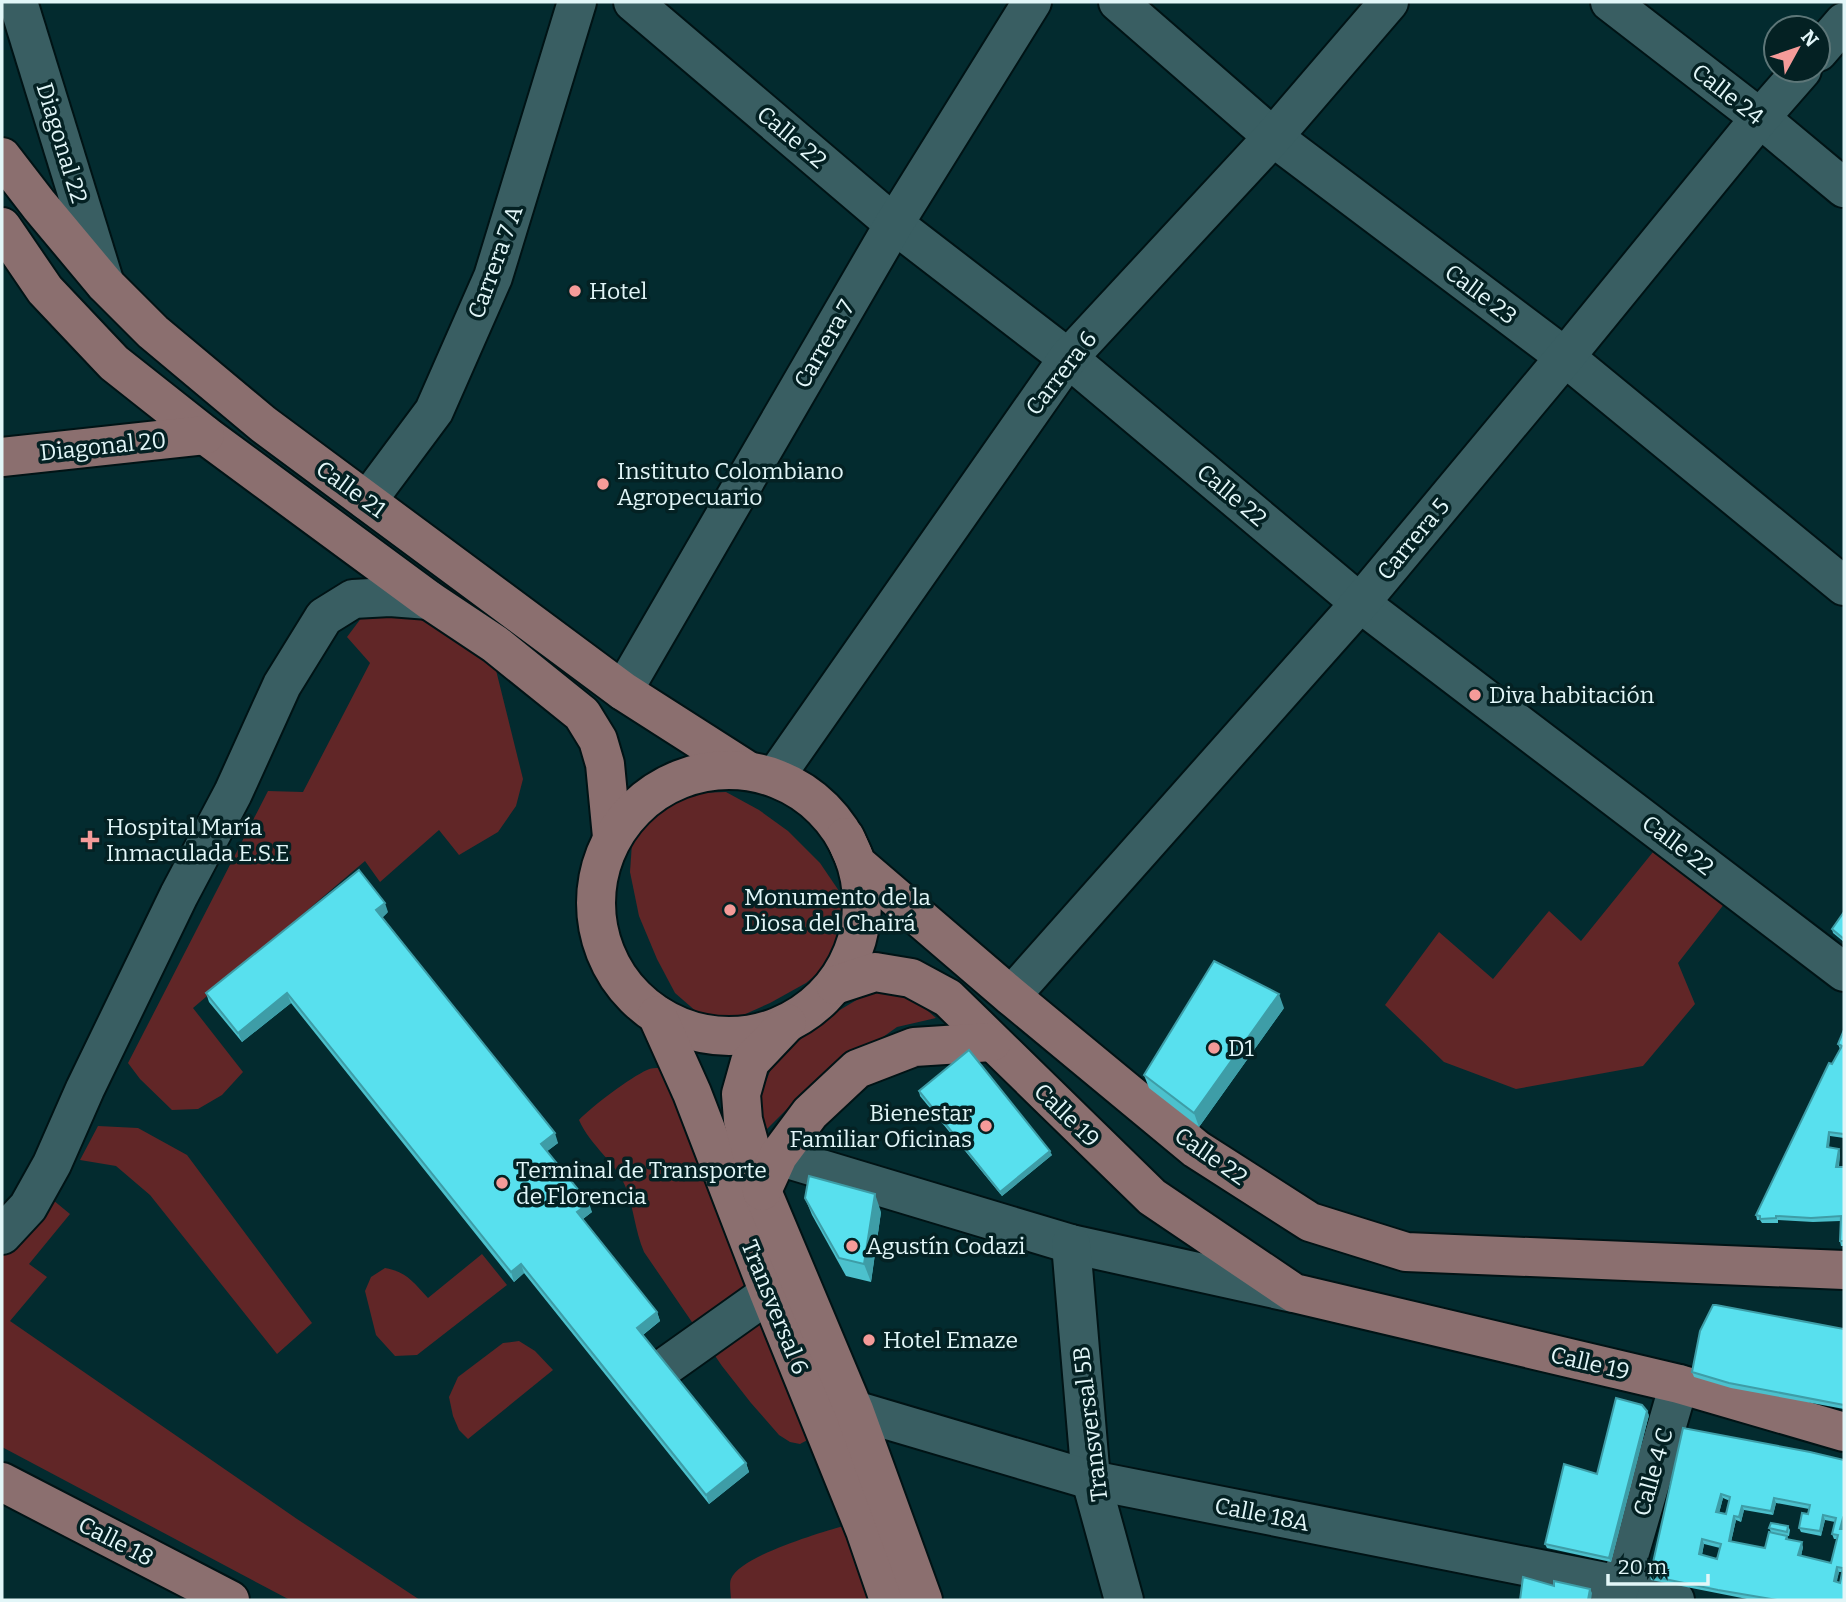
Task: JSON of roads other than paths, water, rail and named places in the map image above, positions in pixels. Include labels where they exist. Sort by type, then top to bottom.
[{"type":"main road","name":"Calle 21","points":[[2,157],[105,284],[153,332],[253,416],[623,691],[760,773],[802,791],[826,811],[845,836],[859,873],[862,912],[854,951],[835,985],[813,1007],[788,1023],[735,1037],[708,1034],[682,1027],[657,1015],[626,988],[606,954],[596,915],[598,875],[612,837],[636,806],[668,783],[705,771],[760,773]]},
{"type":"main road","name":"Calle 21","points":[[2,227],[45,289],[114,363],[205,435],[429,600],[495,645],[582,714],[598,740],[605,764],[612,837]]},
{"type":"main road","name":"Diagonal 20","points":[[2,457],[205,435]]},
{"type":"main road","name":"Calle 22","points":[[845,836],[857,864],[1010,996],[1196,1149],[1310,1222],[1406,1252],[1844,1270]]},
{"type":"main road","name":"Calle 19","points":[[835,985],[875,972],[911,978],[948,999],[1152,1197],[1294,1293],[1679,1384],[1844,1432]]},
{"type":"main road","name":"Transversal 6","points":[[657,1015],[692,1093],[865,1530],[889,1600]]},
{"type":"main road","name":"Transversal 6","points":[[788,1023],[750,1062],[741,1094],[743,1120],[762,1191],[854,1410],[923,1600]]},
{"type":"main road","points":[[762,1191],[778,1156],[810,1113],[857,1069],[914,1047],[992,1042]]},
{"type":"main road","name":"Calle 18","points":[[2,1482],[230,1600]]},
{"type":"street","name":"Diagonal 22","points":[[18,2],[105,284]]},
{"type":"street","name":"Carrera 7 A","points":[[368,501],[434,411],[493,277],[577,2]]},
{"type":"street","name":"Calle 22","points":[[633,2],[894,224],[1068,358],[1360,603],[1844,972]]},
{"type":"street","name":"Carrera 7","points":[[623,691],[894,224],[1032,2]]},
{"type":"street","name":"Calle 23","points":[[1118,2],[1273,137],[1565,357],[1844,586]]},
{"type":"street","name":"Carrera 6","points":[[760,773],[1068,358],[1273,137],[1389,2]]},
{"type":"street","name":"Calle 24","points":[[1611,2],[1760,118],[1844,188]]},
{"type":"street","points":[[1832,36],[1844,22]]},
{"type":"street","name":"Carrera 5","points":[[1010,996],[1360,603],[1790,84]]},
{"type":"street","points":[[2,1235],[27,1207],[52,1164],[179,895],[233,793],[282,685],[324,617],[353,599],[390,597],[429,600]]},
{"type":"street","name":"Calle 19","points":[[778,1156],[1071,1244],[1294,1293]]},
{"type":"street","name":"Transversal 5B","points":[[1071,1244],[1091,1480],[1124,1600]]},
{"type":"street","points":[[665,1367],[769,1293]]},
{"type":"street","name":"Calle 4 C","points":[[1618,1593],[1679,1384]]},
{"type":"street","name":"Calle 18A","points":[[854,1410],[1091,1480],[1618,1593],[1675,1600]]},
{"type":"place","name":"Hotel","points":[[575,291]]},
{"type":"place","name":"Instituto Colombiano Agropecuario","points":[[603,484]]},
{"type":"place","name":"Diva habitación","points":[[1475,695]]},
{"type":"place","name":"Hospital María Inmaculada E.S.E","points":[[90,840]]},
{"type":"place","name":"Monumento de la Diosa del Chairá","points":[[730,910]]},
{"type":"place","name":"D1","points":[[1214,1048]]},
{"type":"place","name":"Bienestar Familiar Oficinas","points":[[986,1126]]},
{"type":"place","name":"Terminal de Transporte de Florencia","points":[[502,1183]]},
{"type":"place","name":"Agustín Codazi","points":[[852,1246]]},
{"type":"place","name":"Hotel Emaze","points":[[869,1340]]}]
